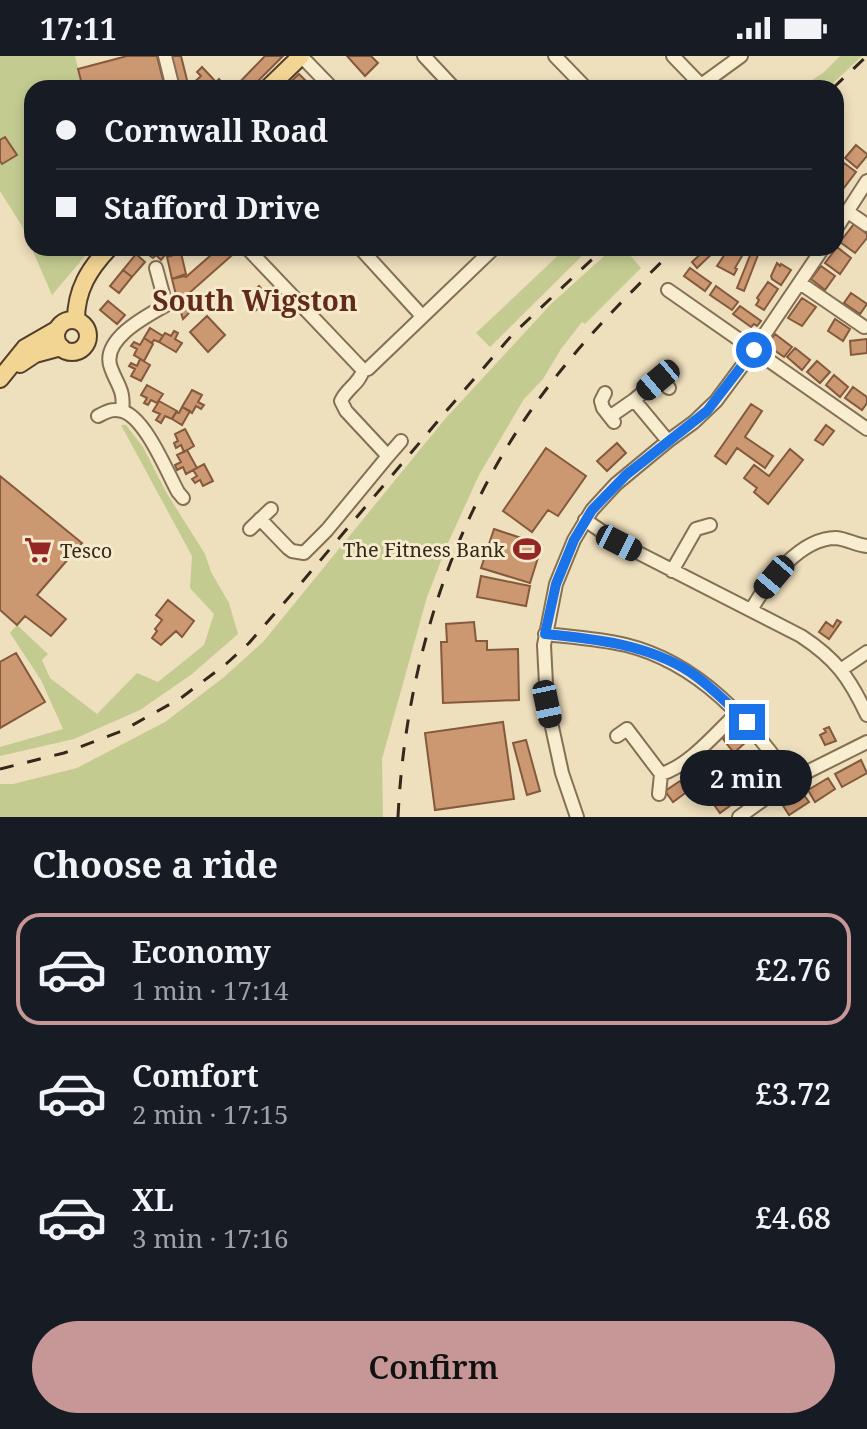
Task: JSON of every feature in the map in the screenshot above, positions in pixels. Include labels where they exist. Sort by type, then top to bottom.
[{"type":"main road","points":[[276,80],[301,56]]},
{"type":"main road","points":[[76,320],[76,306],[85,278],[103,256]]},
{"type":"main road","points":[[1,378],[25,348],[63,323],[80,322],[87,329],[88,339],[79,350],[65,350],[57,339],[58,329]]},
{"type":"main road","points":[[1,378],[35,354],[61,347]]},
{"type":"street","points":[[165,56],[171,80]]},
{"type":"street","points":[[301,56],[324,80]]},
{"type":"street","points":[[424,56],[446,80]]},
{"type":"street","points":[[555,56],[578,80]]},
{"type":"street","points":[[673,56],[693,80]]},
{"type":"street","points":[[708,80],[741,56]]},
{"type":"street","points":[[844,218],[867,181]]},
{"type":"street","points":[[848,212],[867,225]]},
{"type":"street","points":[[255,256],[363,370]]},
{"type":"street","points":[[367,256],[422,316]]},
{"type":"street","points":[[363,370],[368,369],[483,256]]},
{"type":"street","points":[[577,817],[562,773],[547,704],[545,634],[556,584],[574,540],[585,520],[616,484],[707,411],[754,350],[818,256]]},
{"type":"street","points":[[122,411],[123,392],[110,366],[109,353],[119,337],[145,316],[166,305],[156,268]]},
{"type":"street","points":[[800,283],[864,327]]},
{"type":"street","points":[[668,290],[867,429]]},
{"type":"street","points":[[363,370],[361,377],[341,401],[346,411],[388,456]]},
{"type":"street","points":[[605,393],[601,401],[612,419],[658,380],[669,388]]},
{"type":"street","points":[[634,400],[668,441]]},
{"type":"street","points":[[98,416],[109,410],[122,411],[138,422],[183,498]]},
{"type":"street","points":[[260,519],[288,548],[304,553],[401,441]]},
{"type":"street","points":[[250,529],[271,509]]},
{"type":"street","points":[[691,514],[696,529]]},
{"type":"street","points":[[585,520],[619,543],[801,636],[824,651],[842,669],[867,715]]},
{"type":"street","points":[[672,571],[696,529],[710,525]]},
{"type":"street","points":[[751,610],[788,560],[803,550],[832,538],[867,546]]},
{"type":"street","points":[[545,634],[625,645],[687,671],[737,713],[763,741],[791,780]]},
{"type":"street","points":[[842,669],[867,652]]},
{"type":"street","points":[[661,774],[693,754],[737,713]]},
{"type":"street","points":[[617,736],[627,729],[661,774],[659,794]]},
{"type":"street","points":[[739,817],[791,780],[867,742]]},
{"type":"green space","points":[[0,56],[75,56],[81,80],[24,80],[24,231],[0,191]]},
{"type":"green space","points":[[840,56],[862,56],[836,80],[812,80]]},
{"type":"green space","points":[[35,256],[85,256],[52,295]]},
{"type":"green space","points":[[558,256],[582,256],[490,347],[476,333]]},
{"type":"green space","points":[[604,256],[631,256],[641,268],[585,324],[582,322],[543,379],[524,399],[479,475],[427,597],[382,759],[383,817],[0,817],[0,784],[13,784],[77,768],[165,722],[223,678],[263,642],[445,419],[551,304]]},
{"type":"green space","points":[[121,425],[126,425],[143,447],[166,492],[205,554],[211,572],[229,603],[238,634],[192,674],[140,710],[74,739],[0,756],[0,747],[63,729],[41,680],[10,633],[17,625],[48,654],[42,660],[50,678],[97,714],[137,673],[158,682],[204,645],[214,614],[190,588],[192,556]]},
{"type":"building","points":[[127,56],[157,56],[163,80],[81,80],[78,69]]},
{"type":"building","points":[[168,56],[181,56],[187,80],[176,80]]},
{"type":"building","points":[[265,56],[283,56],[259,80],[242,80]]},
{"type":"building","points":[[347,56],[371,56],[378,63],[365,76]]},
{"type":"building","points":[[202,67],[214,80],[197,80],[201,76],[197,72]]},
{"type":"building","points":[[5,137],[17,155],[2,164],[0,140]]},
{"type":"building","points":[[856,145],[867,154],[857,168],[845,158]]},
{"type":"building","points":[[844,163],[856,172],[844,188]]},
{"type":"building","points":[[854,224],[867,234],[855,253],[844,245],[844,237]]},
{"type":"building","points":[[844,252],[851,258],[840,274],[825,263],[830,256],[844,256]]},
{"type":"building","points":[[134,256],[145,262],[132,277],[123,270]]},
{"type":"building","points":[[182,256],[186,274],[172,279],[167,257]]},
{"type":"building","points":[[210,256],[231,256],[178,303],[172,279],[186,277]]},
{"type":"building","points":[[698,256],[710,256],[697,268],[692,262]]},
{"type":"building","points":[[724,256],[742,256],[734,275],[717,266]]},
{"type":"building","points":[[750,256],[758,256],[744,291],[737,288]]},
{"type":"building","points":[[777,263],[791,270],[781,285],[771,276]]},
{"type":"building","points":[[821,266],[835,276],[825,290],[811,279]]},
{"type":"building","points":[[690,268],[711,283],[705,291],[684,276]]},
{"type":"building","points":[[123,270],[132,277],[119,293],[110,286]]},
{"type":"building","points":[[768,282],[778,289],[764,310],[756,305],[757,298]]},
{"type":"building","points":[[259,286],[270,298],[255,311],[245,300]]},
{"type":"building","points":[[716,286],[738,302],[732,310],[710,295]]},
{"type":"building","points":[[851,293],[867,304],[860,314],[844,303]]},
{"type":"building","points":[[184,297],[194,308],[183,319],[178,303]]},
{"type":"building","points":[[802,298],[816,307],[802,326],[788,318]]},
{"type":"building","points":[[108,301],[125,315],[117,324],[100,310]]},
{"type":"building","points":[[740,306],[761,321],[757,326],[754,324],[751,327],[733,314]]},
{"type":"building","points":[[207,316],[225,335],[208,352],[190,332]]},
{"type":"building","points":[[835,319],[850,329],[843,341],[828,331]]},
{"type":"building","points":[[150,328],[163,336],[159,342],[154,340],[152,343],[144,338]]},
{"type":"building","points":[[174,331],[178,333],[175,339],[182,343],[176,352],[159,342],[165,333],[171,336]]},
{"type":"building","points":[[775,334],[792,347],[784,357],[767,345]]},
{"type":"building","points":[[144,338],[153,344],[144,361],[134,355],[137,349],[131,346],[134,342],[140,345]]},
{"type":"building","points":[[867,339],[867,353],[851,355],[850,341]]},
{"type":"building","points":[[795,348],[810,360],[802,370],[787,357]]},
{"type":"building","points":[[140,359],[150,365],[141,381],[131,376],[135,369],[129,366],[131,363],[137,366]]},
{"type":"building","points":[[817,361],[830,372],[820,383],[807,372]]},
{"type":"building","points":[[834,375],[848,387],[840,397],[826,385]]},
{"type":"building","points":[[147,385],[163,394],[157,403],[151,400],[148,405],[144,403],[147,398],[141,395]]},
{"type":"building","points":[[853,387],[867,397],[862,410],[845,398]]},
{"type":"building","points":[[192,390],[202,395],[198,402],[204,405],[201,409],[196,406],[192,413],[182,407]]},
{"type":"building","points":[[159,401],[177,411],[172,419],[165,416],[161,423],[156,420],[160,414],[153,411]]},
{"type":"building","points":[[751,404],[762,411],[745,437],[773,456],[765,468],[737,448],[726,464],[715,456]]},
{"type":"building","points":[[182,407],[190,411],[182,425],[172,419]]},
{"type":"building","points":[[826,425],[834,431],[823,445],[815,440]]},
{"type":"building","points":[[185,429],[194,446],[184,452],[181,445],[176,448],[174,443],[178,441],[175,434]]},
{"type":"building","points":[[617,443],[626,453],[607,471],[597,461]]},
{"type":"building","points":[[546,448],[586,476],[558,516],[548,510],[532,532],[503,511]]},
{"type":"building","points":[[790,449],[803,460],[768,504],[754,492],[757,488],[744,478],[754,465],[769,476]]},
{"type":"building","points":[[187,450],[197,468],[186,474],[183,467],[177,470],[175,465],[181,462],[177,455]]},
{"type":"building","points":[[204,464],[213,481],[203,486],[200,480],[195,483],[192,479],[197,476],[193,470]]},
{"type":"building","name":"Tesco","points":[[0,476],[82,543],[37,595],[66,619],[51,636],[25,616],[17,625],[0,610]]},
{"type":"building","points":[[494,529],[542,545],[530,583],[481,568]]},
{"type":"building","points":[[481,576],[530,586],[526,606],[477,597]]},
{"type":"building","points":[[168,600],[194,621],[182,637],[176,631],[161,645],[152,638],[162,620],[156,615]]},
{"type":"building","points":[[837,620],[841,622],[829,639],[819,632],[826,622],[833,627]]},
{"type":"building","points":[[474,622],[476,641],[487,641],[487,650],[518,649],[519,700],[443,703],[441,642],[447,642],[446,624]]},
{"type":"building","points":[[16,653],[45,702],[0,728],[0,662]]},
{"type":"building","points":[[503,722],[514,799],[435,810],[425,733]]},
{"type":"building","points":[[829,727],[836,741],[825,745],[820,735]]},
{"type":"building","points":[[736,728],[747,741],[734,753],[723,739]]},
{"type":"building","points":[[526,740],[540,791],[527,795],[513,743]]},
{"type":"building","points":[[714,752],[722,762],[708,774],[700,764]]},
{"type":"building","points":[[861,760],[867,773],[842,787],[835,774]]},
{"type":"building","points":[[696,765],[706,776],[693,788],[683,777]]},
{"type":"building","points":[[765,767],[773,778],[756,789],[748,778]]},
{"type":"building","points":[[828,778],[835,789],[815,802],[808,790]]},
{"type":"building","points":[[745,780],[752,792],[736,803],[728,791]]},
{"type":"building","points":[[680,781],[688,791],[673,802],[665,791]]},
{"type":"building","points":[[801,791],[809,802],[789,815],[782,804]]},
{"type":"building","points":[[723,794],[731,805],[720,813],[712,802]]},
{"type":"railway","points":[[842,80],[867,56]]},
{"type":"railway","points":[[0,769],[64,753],[122,731],[181,698],[226,664],[249,643],[297,588],[512,335],[596,256]]},
{"type":"railway","points":[[398,817],[402,762],[422,654],[455,550],[478,500],[504,452],[566,364],[668,256]]},
{"type":"place","name":"The Fitness Bank","points":[[527,549]]},
{"type":"place","name":"Tesco","points":[[38,550]]},
{"type":"district","name":"South Wigston","points":[[255,300]]},
{"type":"route","points":[[747,722],[700,680],[671,662],[625,645],[545,634],[556,584],[574,540],[592,510],[626,475],[707,411],[754,350]]}]
